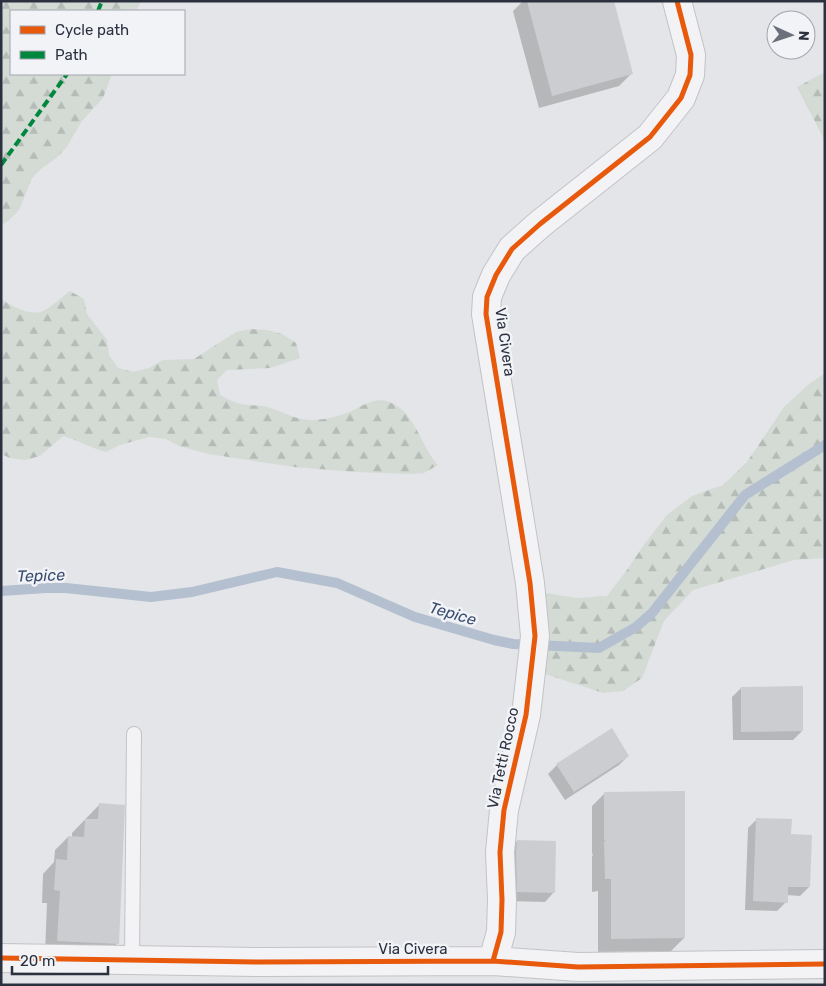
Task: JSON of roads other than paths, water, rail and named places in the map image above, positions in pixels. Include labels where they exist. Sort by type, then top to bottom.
[{"type":"street","name":"Via Civera","points":[[534,643],[530,583],[486,314],[487,298],[496,276],[512,248],[650,137],[681,98],[690,75],[691,55],[677,1]]},
{"type":"street","name":"Via Tetti Rocco","points":[[493,961],[501,932],[500,852],[504,810],[526,715],[534,643]]},
{"type":"street","name":"Via Civera","points":[[1,958],[261,962],[493,961],[578,967],[825,964]]},
{"type":"street","points":[[261,962],[276,985]]},
{"type":"lane","points":[[132,960],[134,734]]},
{"type":"waterway","name":"Tepice","points":[[1,591],[66,588],[151,597],[192,592],[277,572],[337,583],[415,617],[494,640],[513,644],[599,648],[636,627],[652,613],[745,495],[825,445]]}]
